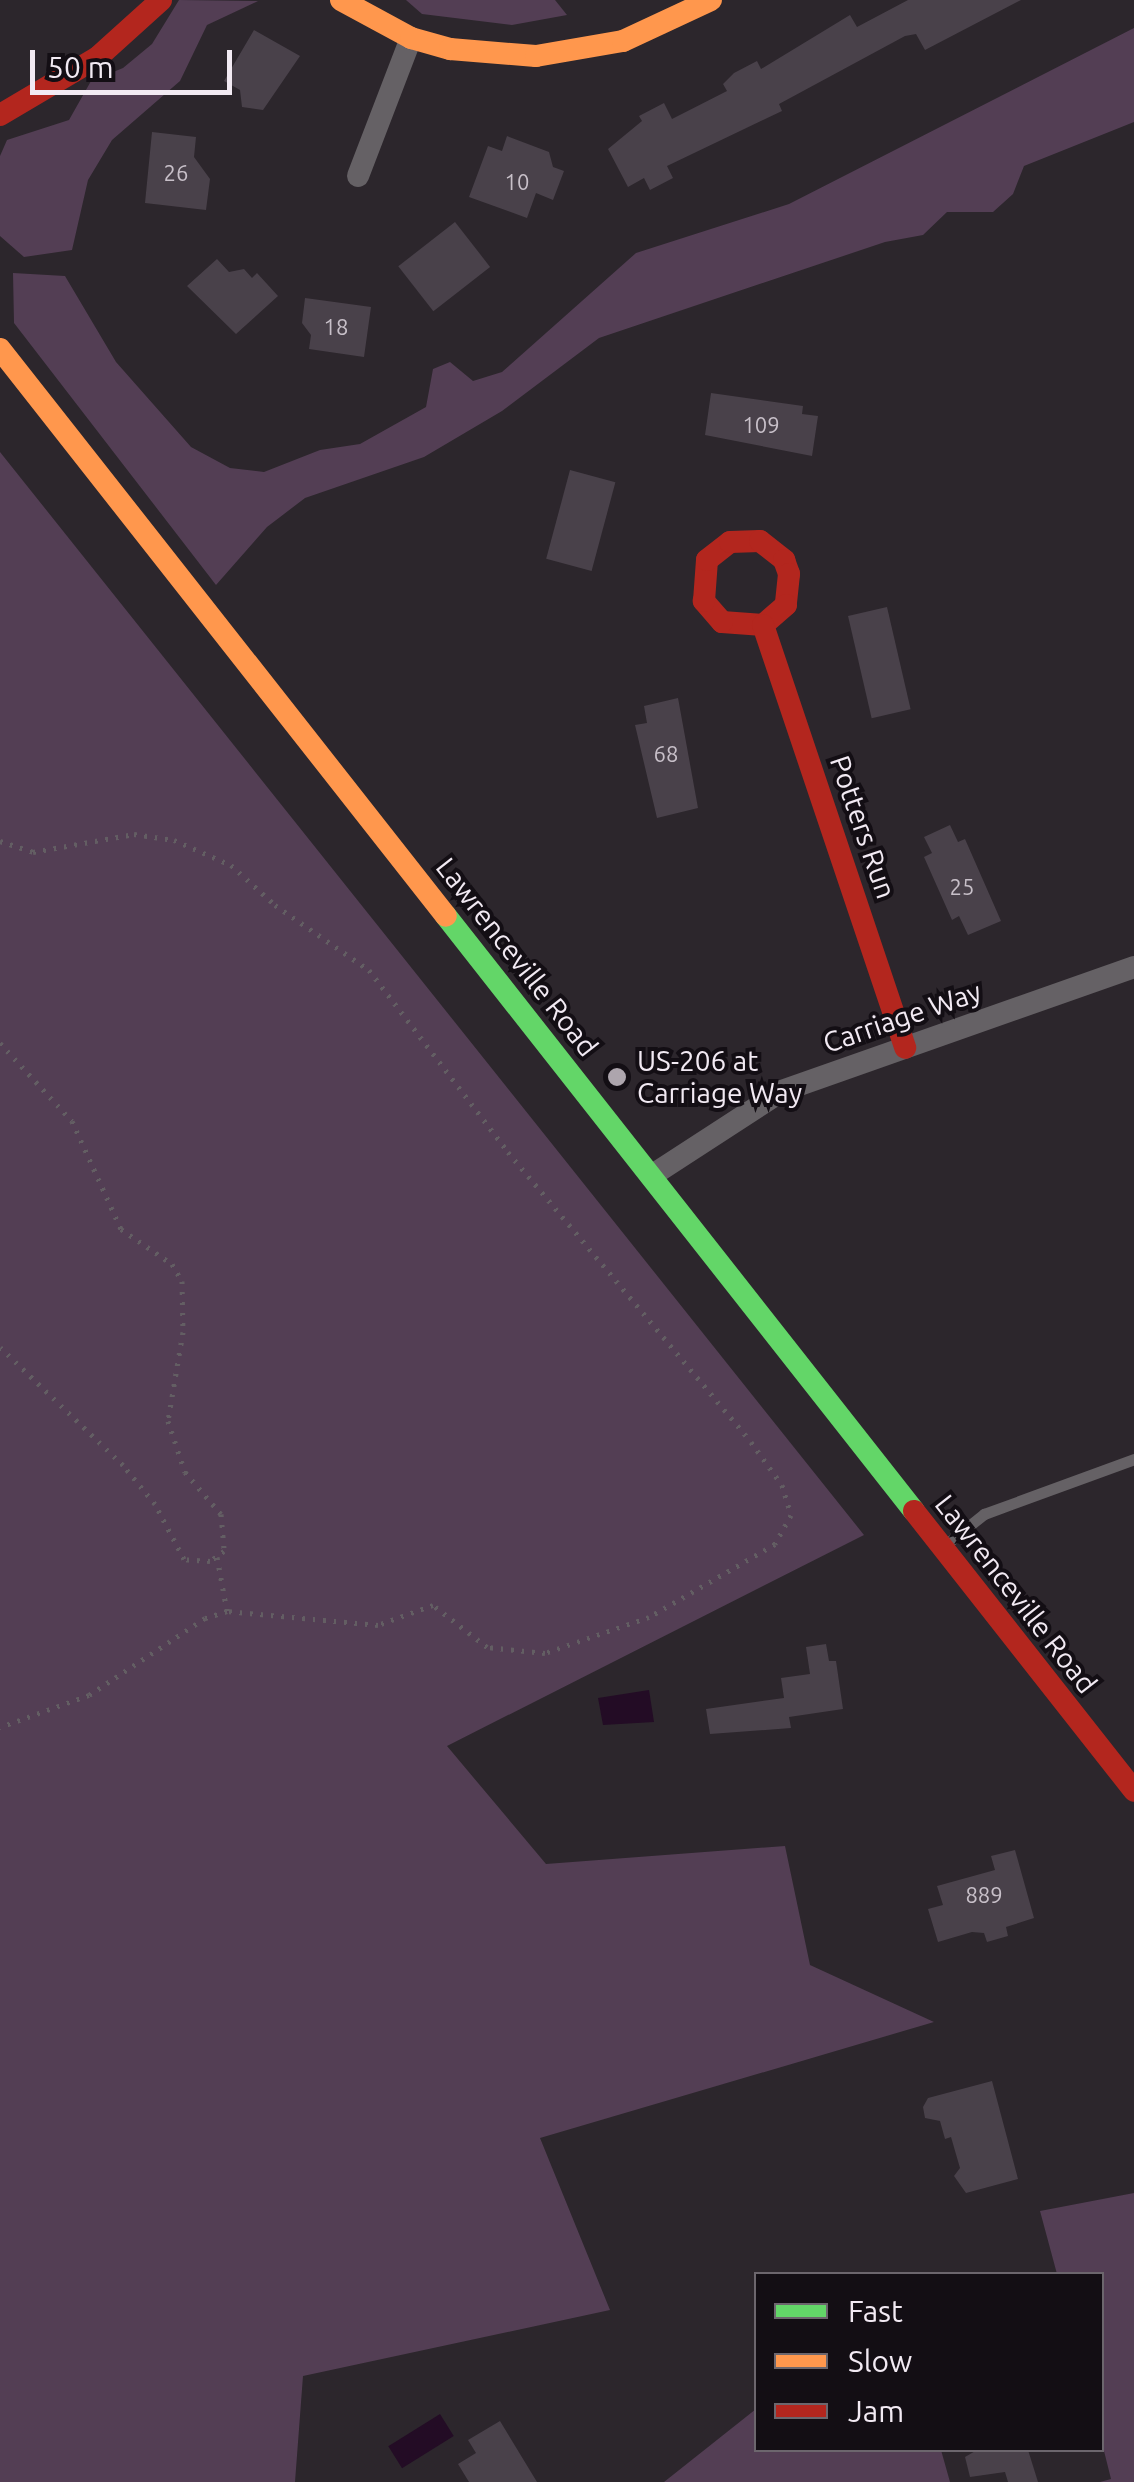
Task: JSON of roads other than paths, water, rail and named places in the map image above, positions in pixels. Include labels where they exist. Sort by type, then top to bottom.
[{"type":"main road","points":[[0,115],[98,58],[161,0]]},
{"type":"main road","points":[[341,0],[410,38],[496,55],[582,51],[623,41],[711,0]]},
{"type":"main road","name":"Lawrenceville Road","points":[[0,349],[1134,1791]]},
{"type":"main road","name":"Potters Run","points":[[763,625],[905,1048]]},
{"type":"street","points":[[358,176],[410,38]]},
{"type":"street","name":"Carriage Way","points":[[651,1176],[750,1107],[1134,968]]},
{"type":"lane","points":[[942,1548],[984,1514],[1134,1459]]},
{"type":"place","name":"US-206 at Carriage Way","points":[[617,1077]]}]
